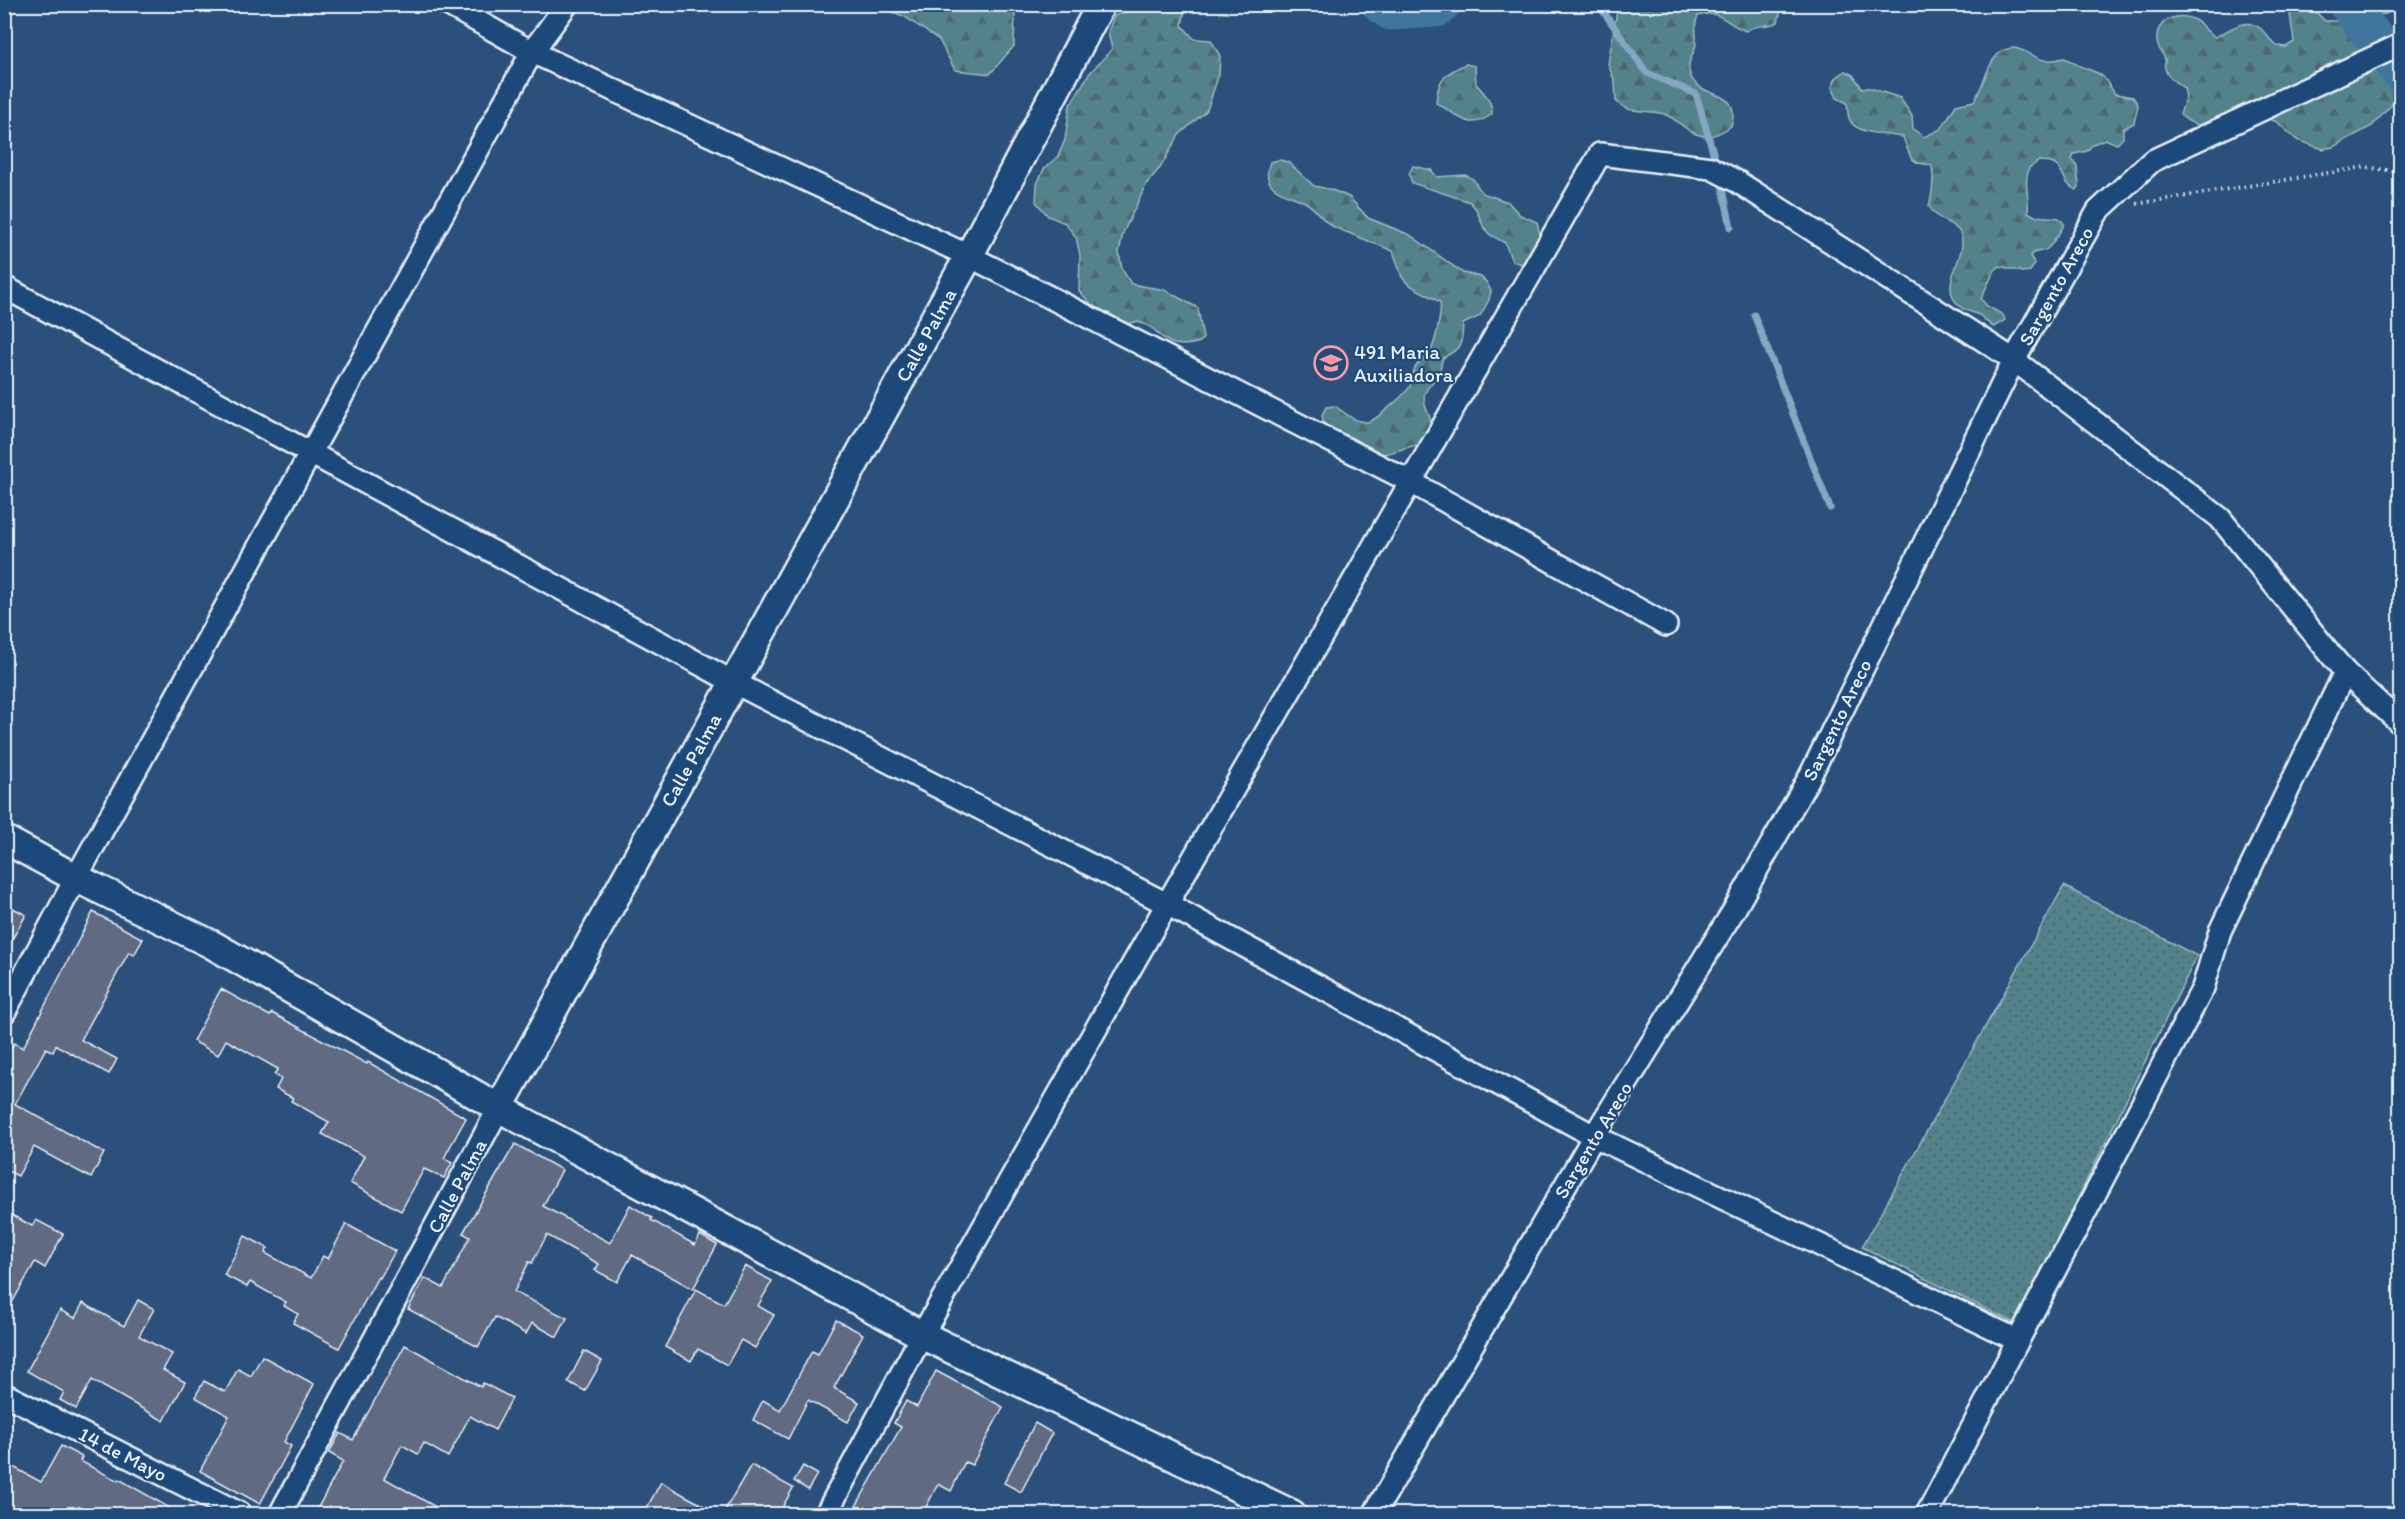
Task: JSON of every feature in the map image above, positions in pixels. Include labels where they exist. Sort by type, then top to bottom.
[{"type":"street","points":[[447,4],[532,52],[969,256],[1410,481],[1666,625]]},
{"type":"street","points":[[4,1013],[76,878],[532,52],[567,4]]},
{"type":"street","name":"Calle Palma","points":[[280,1515],[499,1108],[969,256],[1101,4]]},
{"type":"street","name":"Sargento Areco","points":[[1374,1515],[1594,1136],[1734,910],[1809,778],[2014,360],[2098,211],[2152,161],[2400,45]]},
{"type":"street","points":[[826,1515],[922,1335],[1167,904],[1600,154],[1711,168],[1738,182],[2014,360],[2220,518],[2344,672],[2400,723]]},
{"type":"street","points":[[4,287],[735,683],[1167,904],[1594,1136],[2017,1340]]},
{"type":"street","points":[[1927,1515],[2203,988],[2220,931],[2344,672]]},
{"type":"street","points":[[4,839],[76,878],[211,944],[499,1108],[922,1335],[1292,1515]]},
{"type":"street","name":"14 de Mayo","points":[[4,1394],[229,1506],[241,1515]]},
{"type":"path","points":[[2098,211],[2365,167],[2400,172]]},
{"type":"green space","points":[[881,5],[1012,5],[1015,8],[1014,46],[990,74],[955,70],[939,40],[905,17],[882,8]]},
{"type":"green space","points":[[1139,5],[1186,5],[1182,25],[1194,39],[1211,40],[1220,56],[1219,74],[1207,110],[1179,135],[1160,168],[1147,183],[1123,233],[1119,252],[1122,269],[1131,284],[1165,290],[1198,308],[1203,338],[1200,342],[1186,345],[1169,342],[1145,324],[1136,322],[1117,326],[1099,319],[1091,304],[1079,291],[1080,255],[1076,237],[1065,223],[1048,216],[1036,202],[1037,184],[1044,169],[1058,156],[1065,140],[1070,105],[1089,74],[1112,49],[1108,32],[1114,16]]},
{"type":"green space","points":[[1618,5],[1782,5],[1778,22],[1746,31],[1712,14],[1698,16],[1695,26],[1696,43],[1689,70],[1693,80],[1700,87],[1731,104],[1733,113],[1731,126],[1716,135],[1700,135],[1664,114],[1632,110],[1616,101],[1615,82],[1608,64]]},
{"type":"green space","points":[[2304,5],[2312,8],[2325,21],[2353,21],[2361,24],[2378,46],[2392,57],[2400,73],[2396,100],[2372,126],[2333,147],[2323,149],[2297,140],[2277,122],[2269,119],[2210,126],[2188,121],[2180,114],[2186,97],[2184,88],[2166,72],[2166,62],[2157,44],[2157,34],[2163,23],[2174,18],[2186,17],[2196,21],[2215,37],[2242,24],[2254,25],[2260,28],[2277,46],[2286,47],[2294,42],[2290,14],[2294,6]]},
{"type":"green space","points":[[2358,5],[2400,5],[2400,18],[2392,11],[2378,14]]},
{"type":"green space","points":[[2015,48],[2042,59],[2064,58],[2095,72],[2105,79],[2115,94],[2133,97],[2138,105],[2134,123],[2123,129],[2123,138],[2117,144],[2105,139],[2093,144],[2087,151],[2074,154],[2072,159],[2077,167],[2079,187],[2076,190],[2070,186],[2059,169],[2049,162],[2039,161],[2029,168],[2028,212],[2035,216],[2059,218],[2064,224],[2047,249],[2030,256],[2035,264],[2030,271],[2022,272],[2000,266],[1994,271],[1981,299],[1987,306],[2003,315],[2005,320],[1994,327],[1979,315],[1962,308],[1954,299],[1951,290],[1952,281],[1962,242],[1958,229],[1937,216],[1929,206],[1933,179],[1931,165],[1918,163],[1911,158],[1903,137],[1868,132],[1855,126],[1849,118],[1847,103],[1837,98],[1832,87],[1836,78],[1845,71],[1853,75],[1862,88],[1870,88],[1900,98],[1912,116],[1913,129],[1924,137],[1941,129],[1956,105],[1974,101],[1993,60],[2006,49]]},
{"type":"green space","points":[[1466,64],[1475,66],[1476,84],[1492,109],[1492,114],[1476,122],[1463,120],[1436,103],[1438,88],[1447,74]]},
{"type":"green space","points":[[1279,160],[1288,162],[1314,186],[1349,197],[1368,218],[1410,235],[1463,273],[1481,277],[1491,291],[1480,316],[1463,324],[1460,345],[1443,358],[1438,374],[1425,391],[1425,404],[1432,425],[1419,445],[1387,454],[1375,454],[1324,425],[1322,415],[1326,407],[1335,406],[1354,419],[1368,422],[1397,401],[1410,386],[1416,366],[1431,351],[1440,313],[1440,302],[1408,284],[1402,277],[1393,251],[1334,227],[1305,202],[1271,185],[1268,179],[1270,162]]},
{"type":"green space","points":[[1413,166],[1431,170],[1437,177],[1465,175],[1473,179],[1482,193],[1508,202],[1520,215],[1537,222],[1541,239],[1529,262],[1521,264],[1512,261],[1505,243],[1489,234],[1470,202],[1412,183],[1409,174]]},
{"type":"green space","points":[[2064,886],[2197,956],[2016,1324],[1862,1247]]},
{"type":"building","points":[[4,903],[26,915],[4,953]]},
{"type":"building","points":[[93,912],[143,939],[134,955],[129,952],[81,1040],[117,1059],[109,1074],[56,1045],[53,1052],[46,1048],[15,1104],[104,1153],[91,1178],[34,1147],[18,1176],[4,1169],[4,1060],[14,1043],[23,1048]]},
{"type":"building","points":[[221,989],[270,1016],[272,1013],[367,1064],[368,1062],[466,1118],[444,1158],[452,1163],[444,1178],[424,1169],[401,1211],[350,1183],[364,1156],[322,1134],[329,1122],[291,1101],[293,1098],[276,1089],[281,1079],[274,1074],[278,1069],[226,1040],[218,1055],[193,1041]]},
{"type":"building","points":[[515,1144],[562,1170],[543,1206],[610,1243],[630,1205],[695,1245],[700,1235],[717,1245],[693,1289],[632,1255],[617,1282],[595,1270],[599,1264],[547,1235],[532,1263],[529,1262],[514,1292],[567,1318],[557,1337],[532,1323],[526,1334],[495,1317],[478,1347],[408,1309],[425,1278],[443,1288],[470,1237],[463,1233]]},
{"type":"building","points":[[4,1211],[32,1226],[36,1220],[63,1234],[45,1268],[35,1262],[4,1317]]},
{"type":"building","points":[[346,1224],[395,1251],[339,1348],[293,1323],[298,1314],[284,1306],[286,1302],[250,1282],[247,1287],[224,1275],[245,1236],[268,1248],[265,1253],[311,1278],[323,1256],[328,1259]]},
{"type":"building","points":[[745,1266],[772,1281],[758,1306],[774,1315],[755,1348],[741,1340],[727,1365],[698,1349],[691,1361],[665,1347],[696,1289],[724,1304]]},
{"type":"building","points":[[138,1300],[154,1309],[139,1336],[172,1354],[163,1370],[185,1382],[164,1421],[92,1380],[76,1409],[60,1400],[64,1392],[27,1371],[60,1310],[75,1318],[83,1303],[124,1326]]},
{"type":"building","points":[[836,1320],[863,1334],[834,1388],[859,1402],[848,1422],[808,1400],[788,1439],[753,1420],[763,1400],[780,1410],[812,1351],[818,1354]]},
{"type":"building","points":[[405,1345],[481,1387],[483,1383],[512,1398],[495,1430],[470,1416],[448,1457],[424,1443],[418,1454],[402,1445],[384,1478],[450,1515],[314,1515],[343,1461],[329,1453],[340,1433],[353,1440]]},
{"type":"building","points":[[584,1351],[602,1361],[585,1391],[568,1382]]},
{"type":"building","points":[[262,1356],[314,1384],[284,1442],[291,1446],[260,1504],[200,1471],[229,1416],[195,1397],[204,1381],[225,1392],[238,1369],[251,1376]]},
{"type":"building","points":[[936,1371],[1003,1407],[972,1465],[965,1462],[951,1491],[938,1484],[922,1515],[851,1515],[901,1427],[894,1423],[906,1401],[917,1407]]},
{"type":"building","points":[[1035,1423],[1052,1433],[1021,1492],[1004,1483]]},
{"type":"building","points":[[61,1446],[82,1457],[80,1461],[118,1481],[119,1479],[182,1515],[4,1515],[4,1462],[41,1482]]},
{"type":"building","points":[[751,1465],[793,1488],[778,1515],[722,1515]]},
{"type":"building","points":[[803,1466],[817,1474],[808,1490],[794,1481]]},
{"type":"building","points":[[661,1482],[682,1494],[721,1515],[643,1515]]},
{"type":"waterway","points":[[1381,4],[1391,11],[1436,8],[1441,4]]},
{"type":"waterway","points":[[1598,4],[1647,73],[1696,94],[1717,166]]},
{"type":"waterway","points":[[2348,4],[2400,72]]},
{"type":"waterway","points":[[1721,180],[1731,227]]},
{"type":"waterway","points":[[1754,315],[1830,508]]},
{"type":"place","name":"491 Maria Auxiliadora","points":[[1331,363]]}]
